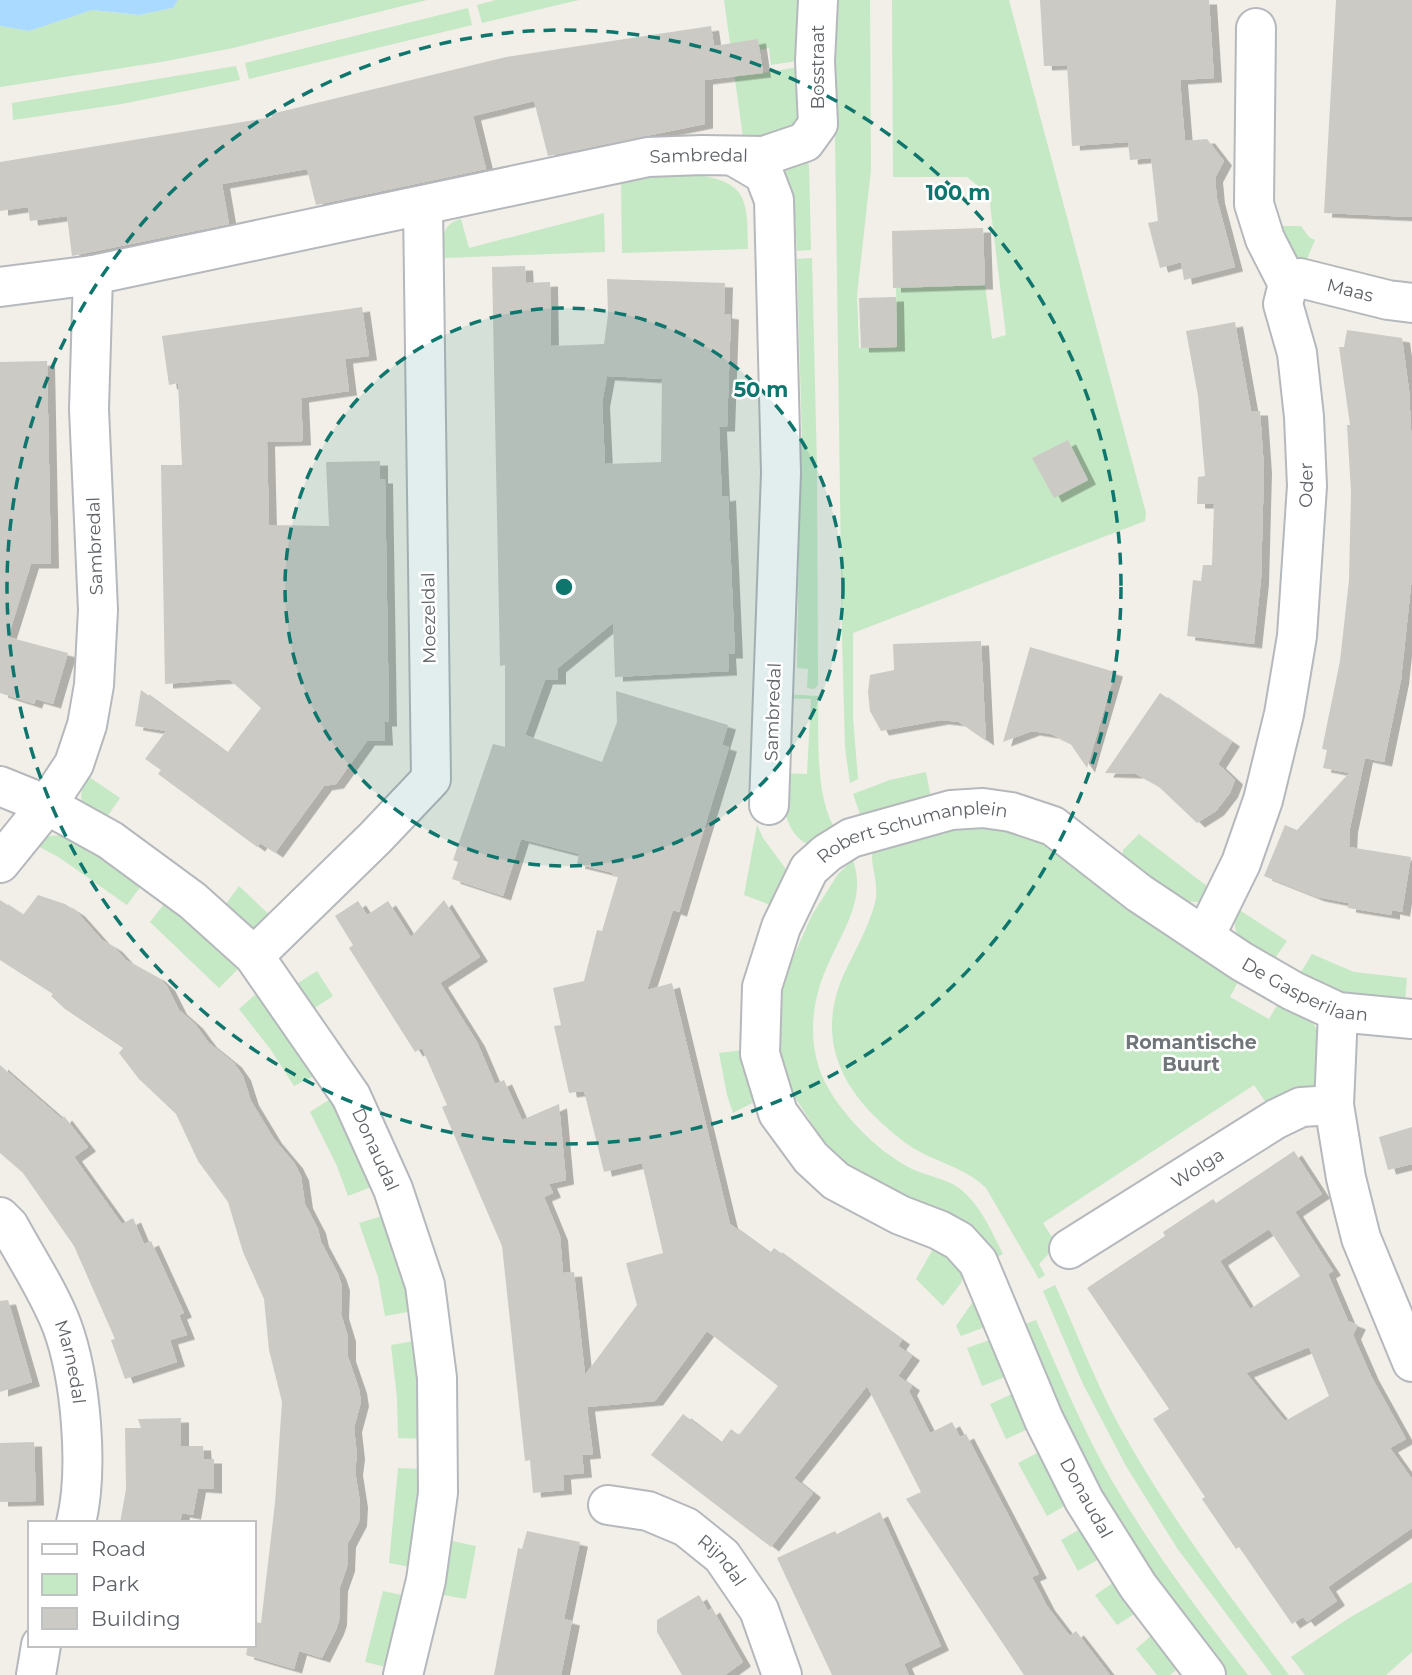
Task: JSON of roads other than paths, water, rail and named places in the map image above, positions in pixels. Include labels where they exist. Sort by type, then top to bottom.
[{"type":"street","name":"Bosstraat","points":[[735,157],[764,156],[805,142],[818,124],[815,61],[818,0]]},
{"type":"street","name":"Oder","points":[[1205,936],[1241,863],[1263,800],[1284,714],[1297,636],[1307,486],[1304,417],[1297,353],[1283,304],[1288,284],[1265,240],[1254,204],[1256,28]]},
{"type":"street","name":"Sambredal","points":[[0,287],[93,275],[648,158],[702,155],[735,157],[764,174],[774,200],[781,473],[769,806]]},
{"type":"street","name":"Moezeldal","points":[[254,956],[376,838],[431,779],[424,207]]},
{"type":"street","name":"Sambredal","points":[[47,806],[74,764],[87,725],[94,685],[98,610],[89,409],[93,275]]},
{"type":"street","name":"Maas","points":[[1288,284],[1300,278],[1388,300],[1412,303]]},
{"type":"street","name":"Donaudal","points":[[0,786],[47,806],[110,840],[193,901],[254,956],[351,1096],[393,1189],[425,1285],[437,1378],[438,1493],[426,1580],[403,1675]]},
{"type":"street","points":[[0,863],[47,806]]},
{"type":"street","name":"Robert Schumanplein","points":[[996,1304],[978,1262],[959,1241],[939,1230],[900,1216],[836,1181],[811,1158],[778,1113],[760,1054],[762,987],[780,928],[810,869],[827,853],[851,838],[905,821],[951,810],[983,808],[1011,812],[1053,826],[1139,893],[1205,936]]},
{"type":"street","name":"De Gasperilaan","points":[[1205,936],[1241,961],[1293,991],[1338,1012],[1412,1019]]},
{"type":"street","points":[[1338,1012],[1334,1105],[1346,1178],[1361,1238],[1412,1362]]},
{"type":"street","name":"Wolga","points":[[1069,1249],[1276,1119],[1301,1107],[1334,1105]]},
{"type":"street","name":"Marnedal","points":[[0,1217],[9,1226],[61,1325],[76,1374],[81,1437],[76,1521]]},
{"type":"street","name":"Donaudal","points":[[996,1304],[1044,1420],[1084,1500],[1138,1586],[1206,1675]]},
{"type":"street","name":"Rijndal","points":[[608,1505],[648,1511],[686,1527],[722,1556],[759,1610],[782,1675]]},
{"type":"street","points":[[36,1675],[41,1647]]},
{"type":"water","points":[[0,0],[178,0],[173,8],[139,15],[92,10],[29,31],[0,26]]},
{"type":"district","name":"Romantische Buurt","points":[[1191,1053]]}]
